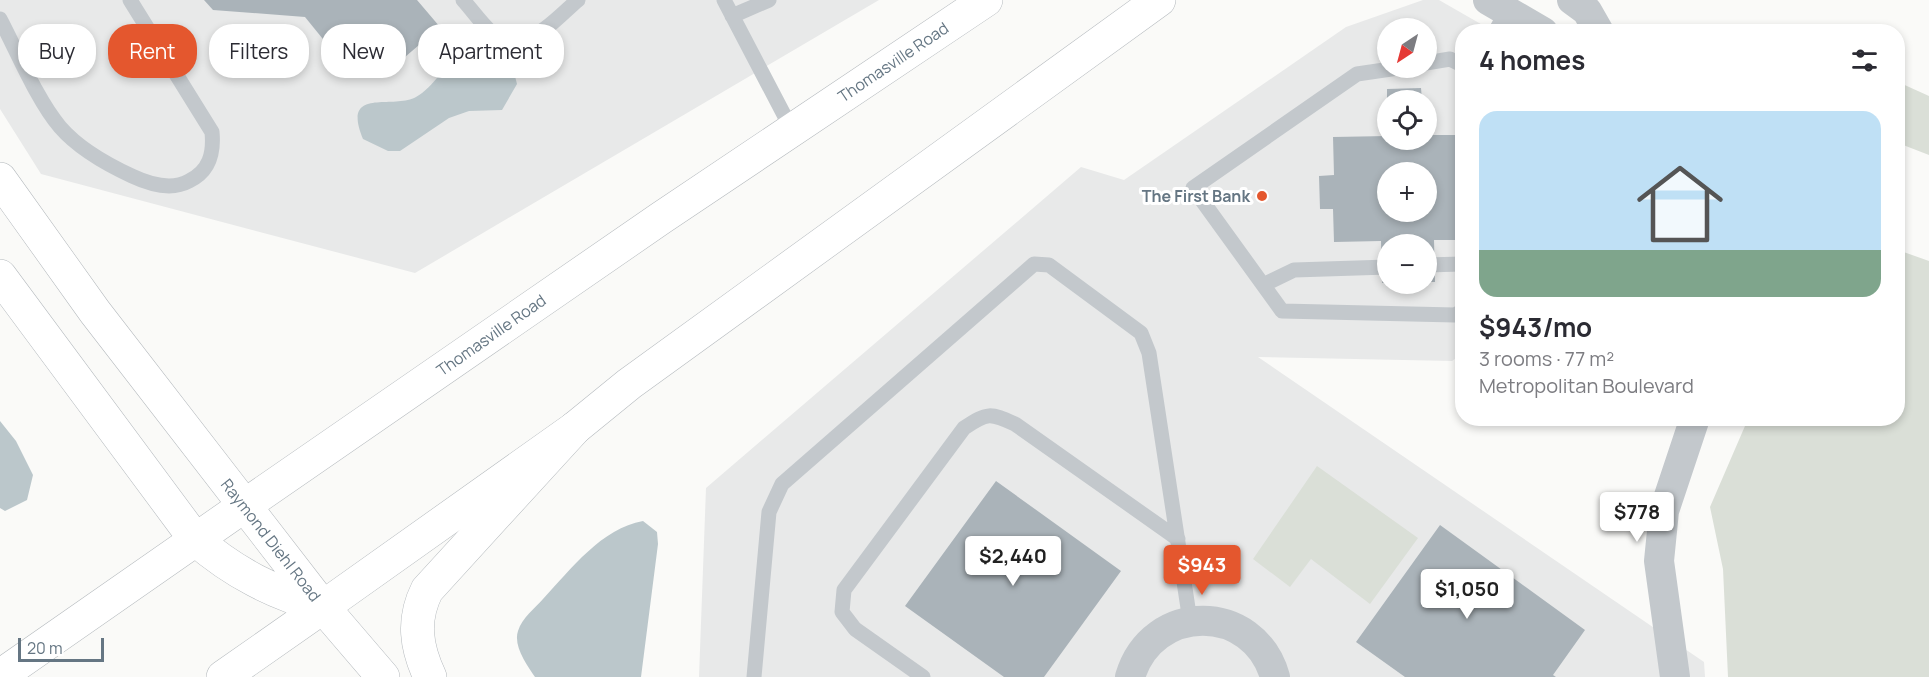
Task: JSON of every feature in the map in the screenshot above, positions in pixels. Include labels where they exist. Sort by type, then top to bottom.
[{"type":"main road","name":"Thomasville Road","points":[[0,676],[195,539],[792,130],[986,0]]},
{"type":"main road","points":[[223,677],[575,428],[629,384],[1159,0]]},
{"type":"main road","name":"Raymond Diehl Road","points":[[0,179],[95,312],[323,607]]},
{"type":"main road","name":"Raymond Diehl Road","points":[[0,276],[195,539],[232,569],[257,583],[323,607]]},
{"type":"main road","points":[[430,677],[421,654],[416,629],[418,610],[427,590],[575,428]]},
{"type":"main road","points":[[323,607],[383,677]]},
{"type":"street","points":[[1572,0],[1587,11],[1594,24]]},
{"type":"street","points":[[1496,15],[1521,24]]},
{"type":"street","points":[[1675,677],[1660,551],[1664,511],[1692,426]]},
{"type":"street","points":[[1130,677],[1141,652],[1154,638],[1178,624],[1206,620],[1236,628],[1256,643],[1266,656],[1275,677]]},
{"type":"lane","points":[[0,19],[52,116],[70,137],[94,156],[136,178],[165,186],[178,185],[190,181],[207,166],[214,152],[212,132],[130,0]]},
{"type":"lane","points":[[463,0],[491,32],[514,43],[529,41],[578,0]]},
{"type":"lane","points":[[724,0],[792,130]]},
{"type":"lane","points":[[732,16],[769,0]]},
{"type":"lane","points":[[1437,61],[1450,59],[1455,62]]},
{"type":"lane","points":[[1377,71],[1357,74],[1193,188],[1282,311],[1455,315]]},
{"type":"lane","points":[[754,677],[769,512],[782,484],[1034,264],[1050,265],[1141,333],[1149,352],[1190,621]]},
{"type":"lane","points":[[1437,265],[1455,264]]},
{"type":"lane","points":[[1263,285],[1294,270],[1377,267]]},
{"type":"lane","points":[[924,677],[855,629],[842,612],[844,590],[964,428],[981,417],[992,414],[1015,424],[1178,539]]},
{"type":"shaded area","points":[[0,0],[879,0],[415,273],[41,174],[0,109]]},
{"type":"shaded area","points":[[1423,0],[1439,0],[1481,24],[1455,24],[1455,359],[1452,361],[1258,357],[1704,662],[1705,677],[699,677],[706,488],[1081,167],[1124,180],[1346,27]]},
{"type":"shaded area","points":[[437,78],[515,78],[517,84],[502,110],[469,111],[449,118],[400,151],[388,151],[363,139],[358,123],[359,112],[364,106],[416,97]]},
{"type":"shaded area","points":[[1905,85],[1929,96],[1929,155],[1905,146]]},
{"type":"shaded area","points":[[1905,252],[1929,261],[1929,677],[1728,677],[1723,569],[1710,507],[1745,426],[1905,426]]},
{"type":"shaded area","points":[[0,421],[16,441],[33,475],[27,500],[5,511],[0,508]]},
{"type":"shaded area","points":[[1317,466],[1418,538],[1370,604],[1311,559],[1290,587],[1253,559]]},
{"type":"shaded area","points":[[643,521],[657,532],[658,544],[641,677],[535,677],[517,643],[518,631],[522,622],[588,551],[614,532]]},
{"type":"building","points":[[204,0],[417,0],[437,24],[418,24],[418,46],[406,56],[406,24],[321,24],[321,37],[305,17],[213,10]]},
{"type":"building","points":[[1421,88],[1421,90],[1387,90]]},
{"type":"building","points":[[1437,135],[1455,135],[1455,240],[1437,240],[1437,234],[1377,234],[1377,241],[1334,242],[1333,209],[1320,209],[1319,176],[1334,175],[1333,137],[1377,136],[1377,150],[1437,150]]},
{"type":"building","points":[[996,481],[1121,571],[1044,677],[1004,677],[905,606]]},
{"type":"building","points":[[1440,525],[1585,630],[1553,675],[1556,677],[1405,677],[1356,642]]},
{"type":"place","name":"The First Bank","points":[[1262,196]]}]
